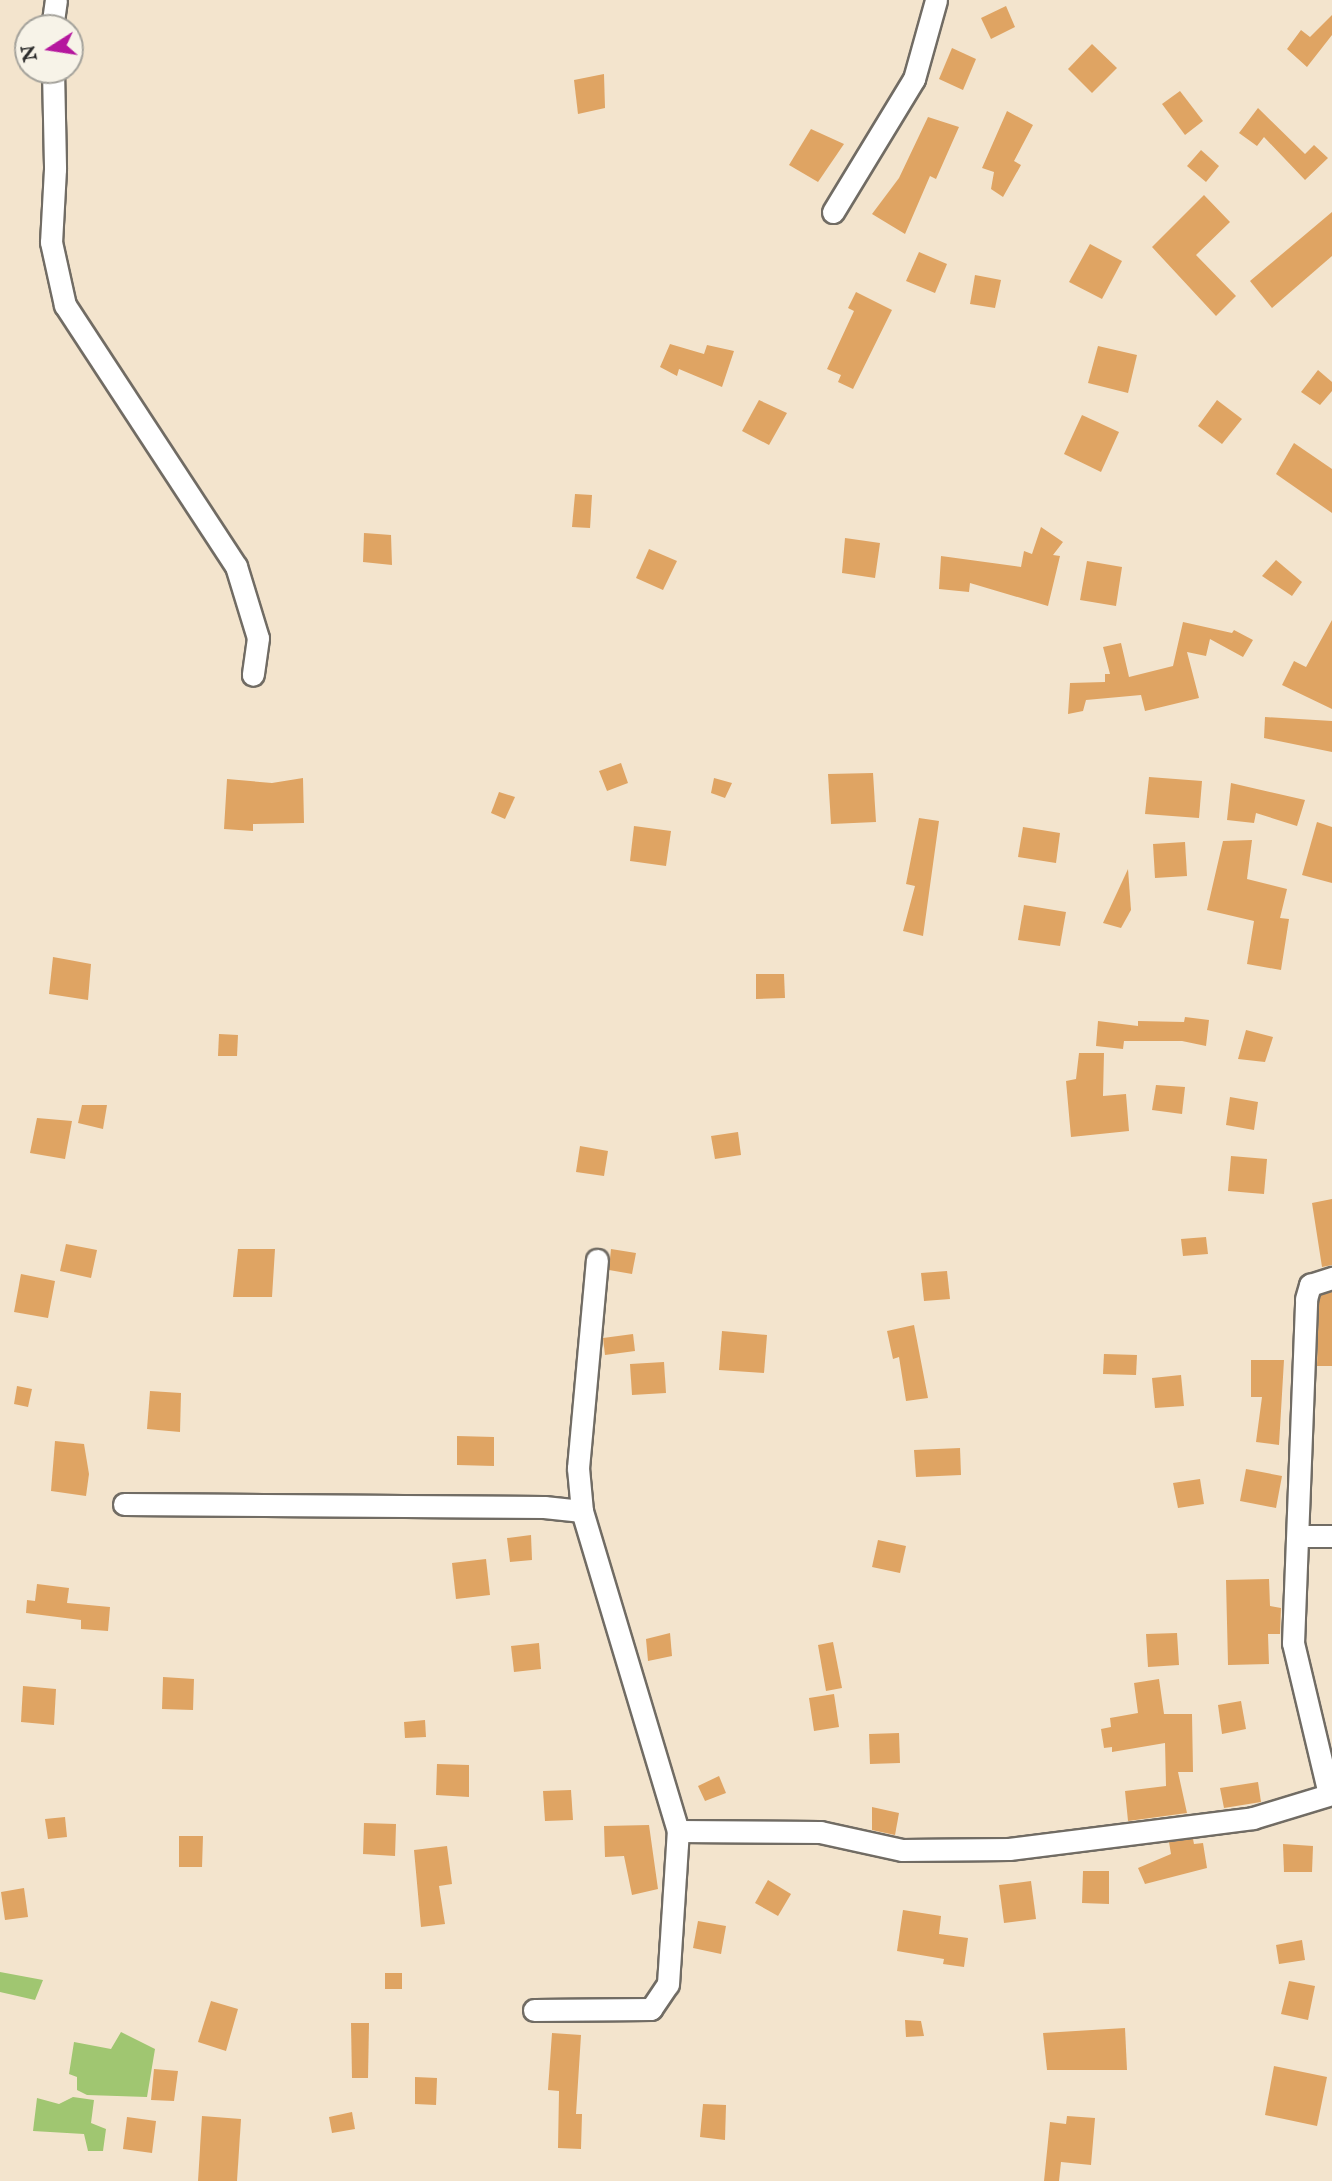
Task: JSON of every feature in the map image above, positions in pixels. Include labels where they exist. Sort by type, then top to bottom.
[{"type":"street","points":[[834,212],[914,79],[936,0]]},
{"type":"street","points":[[53,84],[55,169],[51,242],[65,305],[236,566],[258,638],[253,675]]},
{"type":"street","points":[[534,2010],[651,2010],[668,1984],[678,1831],[582,1511],[579,1426],[588,1394],[597,1260]]},
{"type":"street","points":[[678,1831],[820,1832],[902,1850],[1009,1849],[1254,1818],[1331,1794],[1293,1643],[1306,1299],[1310,1285],[1332,1278]]},
{"type":"street","points":[[124,1504],[544,1507],[582,1511]]},
{"type":"street","points":[[1298,1536],[1332,1536]]},
{"type":"green space","points":[[0,1972],[43,1980],[35,2000],[0,1992]]},
{"type":"green space","points":[[121,2032],[155,2049],[147,2097],[87,2095],[77,2090],[77,2077],[69,2074],[74,2042],[111,2049]]},
{"type":"green space","points":[[73,2097],[94,2100],[91,2123],[106,2129],[103,2151],[88,2151],[84,2134],[33,2131],[37,2098],[59,2104]]},
{"type":"building","points":[[1006,6],[1015,27],[991,39],[981,18]]},
{"type":"building","points":[[1332,15],[1332,35],[1307,67],[1287,49],[1301,30],[1310,37]]},
{"type":"building","points":[[1092,44],[1117,68],[1092,93],[1068,69]]},
{"type":"building","points":[[952,48],[976,59],[963,90],[939,79]]},
{"type":"building","points":[[604,74],[605,108],[578,114],[574,80]]},
{"type":"building","points":[[1180,91],[1203,121],[1185,135],[1162,104]]},
{"type":"building","points":[[1258,108],[1305,154],[1314,145],[1328,158],[1305,180],[1264,137],[1257,146],[1239,133]]},
{"type":"building","points":[[1007,111],[1033,125],[1014,161],[1021,165],[1003,197],[991,189],[994,172],[982,168]]},
{"type":"building","points":[[928,117],[959,127],[936,179],[930,176],[905,234],[872,214],[899,178]]},
{"type":"building","points":[[811,129],[844,144],[818,182],[789,165]]},
{"type":"building","points":[[1201,150],[1219,166],[1206,182],[1187,166]]},
{"type":"building","points":[[1204,195],[1230,222],[1196,255],[1236,296],[1216,316],[1152,247]]},
{"type":"building","points":[[1332,212],[1332,256],[1272,308],[1250,281]]},
{"type":"building","points":[[1090,244],[1122,261],[1102,299],[1069,282]]},
{"type":"building","points":[[919,252],[947,264],[935,293],[906,281]]},
{"type":"building","points":[[975,275],[1001,280],[995,308],[970,304]]},
{"type":"building","points":[[856,292],[892,310],[853,389],[838,382],[841,375],[827,369],[854,311],[848,308]]},
{"type":"building","points":[[670,344],[704,354],[707,345],[734,351],[722,387],[679,369],[677,376],[660,367]]},
{"type":"building","points":[[1098,346],[1137,355],[1128,393],[1088,383]]},
{"type":"building","points":[[1318,370],[1332,382],[1332,391],[1320,405],[1301,392]]},
{"type":"building","points":[[759,400],[787,413],[769,445],[742,431]]},
{"type":"building","points":[[1217,400],[1242,419],[1222,444],[1198,426]]},
{"type":"building","points":[[1082,415],[1119,432],[1101,472],[1064,454]]},
{"type":"building","points":[[1294,443],[1332,469],[1332,513],[1276,474]]},
{"type":"building","points":[[575,494],[592,495],[590,528],[572,527]]},
{"type":"building","points":[[1041,527],[1063,542],[1053,555],[1060,556],[1048,606],[970,583],[969,592],[939,589],[941,556],[1021,567],[1024,551],[1032,554]]},
{"type":"building","points":[[364,533],[391,535],[392,565],[363,562]]},
{"type":"building","points":[[845,538],[880,543],[875,578],[842,573]]},
{"type":"building","points":[[649,549],[677,561],[663,590],[636,578]]},
{"type":"building","points":[[1276,560],[1302,582],[1292,596],[1262,576]]},
{"type":"building","points":[[1087,561],[1122,567],[1116,606],[1080,600]]},
{"type":"building","points":[[1332,620],[1332,709],[1282,685],[1294,661],[1306,667]]},
{"type":"building","points":[[1183,622],[1232,633],[1234,630],[1253,640],[1243,657],[1210,639],[1206,656],[1187,652],[1199,698],[1145,711],[1141,695],[1086,700],[1083,711],[1068,714],[1070,683],[1105,682],[1105,674],[1110,674],[1103,647],[1121,643],[1129,677],[1173,666]]},
{"type":"building","points":[[1265,717],[1332,721],[1332,752],[1264,738]]},
{"type":"building","points":[[621,763],[628,783],[607,791],[599,771]]},
{"type":"building","points":[[873,773],[876,822],[831,824],[828,774]]},
{"type":"building","points":[[1149,777],[1202,781],[1199,818],[1145,814]]},
{"type":"building","points":[[303,778],[304,823],[253,824],[253,831],[224,829],[227,779],[272,783]]},
{"type":"building","points":[[714,778],[732,783],[725,798],[711,793]]},
{"type":"building","points":[[1231,783],[1305,800],[1297,826],[1256,813],[1254,823],[1227,820]]},
{"type":"building","points":[[499,792],[515,797],[505,819],[491,813]]},
{"type":"building","points":[[919,818],[939,821],[923,936],[903,931],[915,886],[906,884]]},
{"type":"building","points":[[1317,822],[1332,827],[1332,883],[1302,875]]},
{"type":"building","points":[[634,826],[671,831],[666,866],[630,861]]},
{"type":"building","points":[[1023,827],[1060,833],[1056,863],[1018,857]]},
{"type":"building","points":[[1252,840],[1247,879],[1287,889],[1280,918],[1289,919],[1281,970],[1247,964],[1254,921],[1207,910],[1223,841]]},
{"type":"building","points":[[1185,842],[1187,876],[1155,878],[1153,844]]},
{"type":"building","points":[[1128,869],[1131,910],[1121,928],[1103,923]]},
{"type":"building","points":[[1024,905],[1066,912],[1060,946],[1018,940]]},
{"type":"building","points":[[53,957],[91,964],[88,1000],[49,994]]},
{"type":"building","points":[[756,974],[784,974],[785,998],[756,999]]},
{"type":"building","points":[[1185,1017],[1209,1020],[1206,1046],[1182,1041],[1124,1041],[1123,1049],[1096,1046],[1098,1021],[1138,1026],[1138,1021],[1184,1022]]},
{"type":"building","points":[[1246,1030],[1273,1037],[1265,1062],[1238,1059]]},
{"type":"building","points":[[219,1034],[238,1035],[237,1056],[218,1056]]},
{"type":"building","points":[[1079,1053],[1104,1053],[1103,1096],[1126,1094],[1129,1131],[1071,1137],[1066,1081],[1076,1079]]},
{"type":"building","points":[[1156,1085],[1185,1087],[1182,1114],[1152,1110]]},
{"type":"building","points":[[1230,1097],[1258,1102],[1254,1130],[1226,1125]]},
{"type":"building","points":[[82,1105],[107,1105],[103,1129],[78,1123]]},
{"type":"building","points":[[37,1118],[72,1121],[65,1159],[30,1153]]},
{"type":"building","points":[[738,1132],[741,1155],[715,1159],[711,1136]]},
{"type":"building","points":[[580,1146],[608,1151],[604,1176],[576,1172]]},
{"type":"building","points":[[1231,1156],[1267,1159],[1264,1194],[1228,1191]]},
{"type":"building","points":[[1332,1199],[1332,1265],[1322,1267],[1312,1203]]},
{"type":"building","points":[[1206,1237],[1208,1254],[1183,1256],[1181,1239]]},
{"type":"building","points":[[66,1244],[97,1250],[91,1278],[60,1271]]},
{"type":"building","points":[[238,1249],[275,1249],[272,1297],[233,1297]]},
{"type":"building","points":[[611,1249],[636,1253],[632,1274],[609,1270]]},
{"type":"building","points":[[947,1271],[950,1299],[924,1301],[921,1273]]},
{"type":"building","points":[[21,1274],[55,1281],[48,1318],[14,1312]]},
{"type":"building","points":[[1332,1292],[1332,1366],[1317,1366],[1319,1301],[1321,1295]]},
{"type":"building","points":[[914,1325],[928,1398],[906,1401],[899,1357],[893,1359],[887,1331]]},
{"type":"building","points":[[722,1331],[767,1335],[764,1373],[719,1370]]},
{"type":"building","points":[[633,1334],[635,1351],[605,1355],[603,1338]]},
{"type":"building","points":[[1104,1354],[1137,1355],[1136,1375],[1103,1374]]},
{"type":"building","points":[[1251,1360],[1284,1360],[1279,1445],[1256,1442],[1262,1397],[1251,1397]]},
{"type":"building","points":[[664,1362],[666,1393],[632,1395],[630,1364]]},
{"type":"building","points":[[1181,1375],[1184,1406],[1155,1408],[1152,1378]]},
{"type":"building","points":[[17,1386],[32,1389],[28,1407],[14,1404]]},
{"type":"building","points":[[150,1391],[181,1393],[180,1432],[147,1429]]},
{"type":"building","points":[[457,1436],[494,1437],[494,1466],[457,1465]]},
{"type":"building","points":[[55,1441],[84,1444],[89,1474],[86,1496],[51,1491]]},
{"type":"building","points":[[960,1448],[961,1475],[916,1477],[914,1450]]},
{"type":"building","points":[[1246,1469],[1282,1476],[1276,1508],[1240,1501]]},
{"type":"building","points":[[1200,1479],[1204,1504],[1178,1508],[1173,1483]]},
{"type":"building","points":[[531,1535],[532,1560],[510,1562],[507,1538]]},
{"type":"building","points":[[878,1540],[906,1546],[900,1573],[872,1567]]},
{"type":"building","points":[[486,1559],[490,1595],[456,1599],[452,1563]]},
{"type":"building","points":[[1269,1579],[1270,1606],[1281,1608],[1280,1634],[1268,1634],[1269,1664],[1228,1665],[1226,1580]]},
{"type":"building","points":[[37,1584],[69,1588],[67,1603],[110,1607],[108,1631],[81,1629],[81,1620],[26,1613],[27,1600],[35,1601]]},
{"type":"building","points":[[670,1633],[672,1656],[648,1661],[646,1639]]},
{"type":"building","points":[[1177,1633],[1179,1665],[1148,1667],[1146,1634]]},
{"type":"building","points":[[833,1642],[842,1688],[826,1691],[818,1645]]},
{"type":"building","points":[[539,1643],[541,1669],[514,1672],[511,1646]]},
{"type":"building","points":[[163,1677],[194,1679],[193,1710],[162,1709]]},
{"type":"building","points":[[1159,1679],[1164,1714],[1192,1714],[1193,1772],[1178,1772],[1187,1813],[1128,1821],[1125,1791],[1166,1786],[1165,1743],[1112,1752],[1112,1747],[1104,1748],[1101,1729],[1111,1727],[1110,1718],[1138,1713],[1134,1683]]},
{"type":"building","points":[[23,1686],[56,1689],[54,1725],[21,1722]]},
{"type":"building","points":[[834,1694],[839,1727],[814,1731],[809,1698]]},
{"type":"building","points":[[1241,1701],[1246,1729],[1222,1734],[1218,1705]]},
{"type":"building","points":[[425,1720],[426,1737],[405,1738],[404,1722]]},
{"type":"building","points":[[899,1733],[900,1763],[870,1764],[869,1734]]},
{"type":"building","points":[[437,1764],[469,1765],[469,1797],[436,1795]]},
{"type":"building","points":[[719,1776],[726,1793],[705,1801],[698,1786]]},
{"type":"building","points":[[1258,1782],[1261,1802],[1224,1808],[1220,1788]]},
{"type":"building","points":[[571,1790],[573,1820],[545,1821],[543,1791]]},
{"type":"building","points":[[872,1807],[899,1813],[895,1835],[872,1830]]},
{"type":"building","points":[[65,1817],[67,1837],[48,1839],[45,1819]]},
{"type":"building","points":[[364,1823],[396,1824],[395,1856],[363,1854]]},
{"type":"building","points":[[649,1825],[658,1889],[632,1895],[624,1856],[605,1857],[604,1826]]},
{"type":"building","points":[[179,1836],[203,1836],[202,1867],[179,1867]]},
{"type":"building","points":[[1193,1839],[1194,1844],[1203,1843],[1207,1868],[1145,1884],[1138,1868],[1171,1854],[1169,1842]]},
{"type":"building","points":[[1283,1844],[1313,1846],[1312,1872],[1284,1872]]},
{"type":"building","points":[[447,1846],[452,1884],[439,1886],[445,1924],[421,1927],[414,1850]]},
{"type":"building","points":[[1083,1871],[1109,1871],[1109,1904],[1082,1903]]},
{"type":"building","points":[[768,1880],[791,1894],[778,1916],[755,1903]]},
{"type":"building","points":[[1031,1881],[1036,1919],[1004,1923],[999,1885]]},
{"type":"building","points":[[24,1888],[28,1917],[5,1920],[1,1892]]},
{"type":"building","points":[[903,1910],[941,1916],[939,1934],[968,1938],[964,1967],[943,1964],[944,1959],[897,1951]]},
{"type":"building","points":[[698,1921],[726,1926],[721,1954],[693,1948]]},
{"type":"building","points":[[1302,1940],[1305,1960],[1279,1964],[1276,1945]]},
{"type":"building","points":[[385,1973],[402,1973],[402,1989],[385,1989]]},
{"type":"building","points":[[1289,1981],[1315,1986],[1308,2020],[1281,2014]]},
{"type":"building","points":[[211,2001],[238,2009],[226,2051],[198,2042]]},
{"type":"building","points":[[905,2020],[921,2021],[924,2036],[906,2037]]},
{"type":"building","points":[[351,2023],[369,2023],[368,2078],[352,2078]]},
{"type":"building","points":[[1125,2028],[1127,2070],[1047,2070],[1043,2033]]},
{"type":"building","points":[[552,2033],[581,2035],[576,2114],[582,2114],[581,2149],[558,2148],[559,2091],[548,2090]]},
{"type":"building","points":[[1274,2066],[1327,2077],[1317,2126],[1265,2115]]},
{"type":"building","points":[[154,2069],[178,2071],[174,2101],[151,2100]]},
{"type":"building","points":[[415,2077],[437,2078],[436,2105],[415,2104]]},
{"type":"building","points":[[703,2104],[726,2105],[725,2140],[700,2137]]},
{"type":"building","points":[[352,2112],[355,2129],[332,2133],[329,2117]]},
{"type":"building","points":[[202,2116],[241,2119],[237,2181],[198,2181]]},
{"type":"building","points":[[1067,2116],[1095,2118],[1091,2165],[1061,2162],[1059,2181],[1044,2181],[1050,2122],[1066,2124]]},
{"type":"building","points":[[127,2117],[156,2121],[152,2153],[123,2149]]}]
